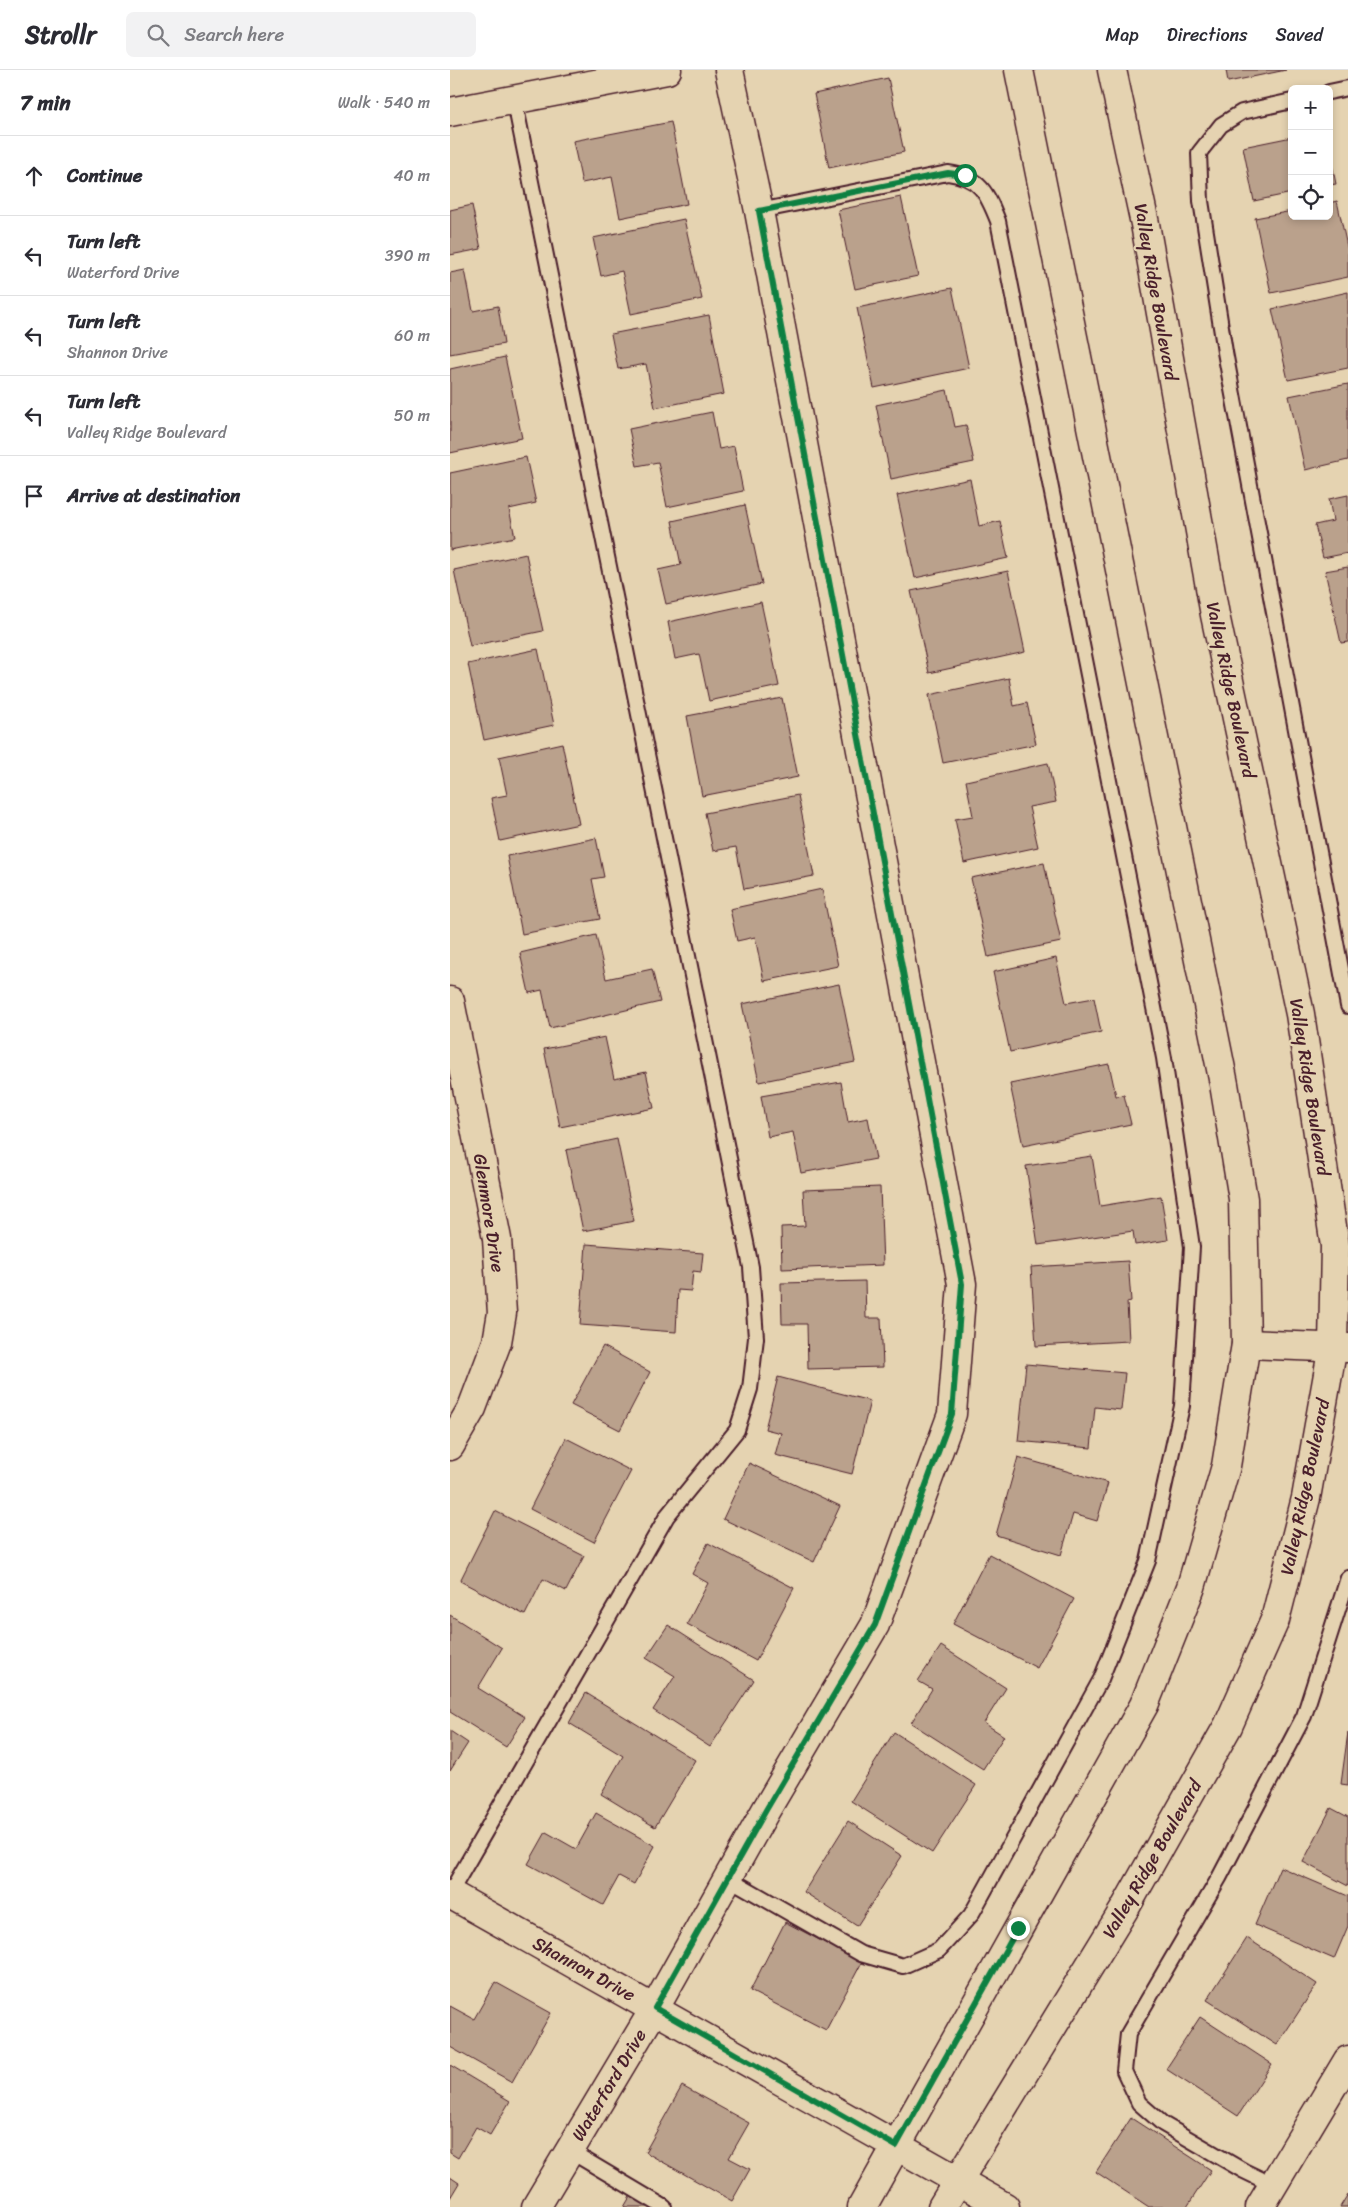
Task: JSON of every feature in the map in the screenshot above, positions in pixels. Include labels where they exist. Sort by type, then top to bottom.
[{"type":"main road","points":[[450,112],[514,98],[666,70]]},
{"type":"main road","name":"Waterford Drive","points":[[536,2207],[655,2008],[875,1625],[952,1414],[962,1284],[759,211],[729,70]]},
{"type":"main road","points":[[862,2207],[1144,1705],[1191,1587],[1226,1466],[1246,1344],[1243,1198],[1224,1084],[1019,70]]},
{"type":"main road","name":"Valley Ridge Boulevard","points":[[942,2207],[1125,1908],[1228,1726],[1275,1620],[1341,1347],[1335,1246],[1300,1014],[1215,615],[1145,224],[1112,70]]},
{"type":"main road","name":"Glenmore Drive","points":[[450,1001],[497,1240],[502,1313],[497,1342],[472,1408],[450,1446]]},
{"type":"main road","points":[[1246,1344],[1341,1347]]},
{"type":"main road","name":"Shannon Drive","points":[[450,1893],[1005,2207]]},
{"type":"main road","points":[[1267,2196],[1348,2060]]},
{"type":"lane","points":[[1333,91],[1348,88]]},
{"type":"lane","points":[[450,1893],[667,1516],[737,1430],[750,1389],[756,1338],[752,1266],[514,98]]},
{"type":"lane","points":[[1288,102],[1242,112],[1220,125],[1199,154],[1201,201],[1225,352],[1348,1006]]},
{"type":"lane","points":[[728,1878],[861,1954],[903,1966],[939,1950],[971,1915],[1101,1679],[1148,1562],[1182,1406],[1192,1248],[1164,1058],[996,214],[979,184],[965,175],[948,173],[759,211]]},
{"type":"lane","points":[[1267,2196],[1244,2171],[1162,2124],[1139,2103],[1124,2071],[1128,2034],[1219,1878],[1304,1716],[1348,1578]]},
{"type":"lane","points":[[570,2151],[664,2207]]},
{"type":"building","points":[[1226,70],[1286,70],[1228,82]]},
{"type":"building","points":[[888,78],[904,152],[829,168],[814,94]]},
{"type":"building","points":[[671,122],[687,204],[620,218],[612,177],[582,183],[573,141]]},
{"type":"building","points":[[1288,138],[1288,194],[1254,201],[1243,147]]},
{"type":"building","points":[[1333,169],[1336,184],[1333,184]]},
{"type":"building","points":[[901,197],[918,276],[855,289],[838,210]]},
{"type":"building","points":[[1337,201],[1348,251],[1348,277],[1271,293],[1255,218],[1288,212],[1288,220],[1333,220],[1333,202]]},
{"type":"building","points":[[472,205],[481,249],[450,255],[450,210]]},
{"type":"building","points":[[684,219],[702,299],[631,314],[622,271],[601,276],[593,238]]},
{"type":"building","points":[[465,270],[473,311],[498,306],[504,344],[450,354],[450,273]]},
{"type":"building","points":[[952,288],[969,368],[874,388],[857,308]]},
{"type":"building","points":[[1348,292],[1348,368],[1288,380],[1272,309]]},
{"type":"building","points":[[709,315],[724,394],[655,408],[646,364],[618,369],[611,334]]},
{"type":"building","points":[[505,357],[522,438],[450,453],[450,369]]},
{"type":"building","points":[[1348,384],[1348,460],[1305,470],[1289,396]]},
{"type":"building","points":[[947,390],[955,427],[966,425],[974,462],[891,479],[876,405]]},
{"type":"building","points":[[712,412],[719,449],[734,446],[743,491],[667,507],[658,462],[637,466],[629,429]]},
{"type":"building","points":[[526,457],[536,503],[509,509],[515,537],[450,550],[450,473]]},
{"type":"building","points":[[970,479],[979,526],[1000,521],[1008,558],[915,578],[897,495]]},
{"type":"building","points":[[1348,495],[1348,553],[1323,558],[1315,525],[1333,521],[1329,499]]},
{"type":"building","points":[[745,505],[762,584],[666,604],[658,570],[681,565],[672,521]]},
{"type":"building","points":[[526,554],[543,631],[470,646],[454,570]]},
{"type":"building","points":[[1348,567],[1348,642],[1341,643],[1325,571]]},
{"type":"building","points":[[1008,571],[1025,652],[929,673],[911,591]]},
{"type":"building","points":[[761,602],[779,686],[709,701],[699,654],[675,659],[668,622]]},
{"type":"building","points":[[538,649],[554,725],[484,740],[468,664]]},
{"type":"building","points":[[1009,678],[1014,706],[1027,703],[1036,744],[943,763],[929,695]]},
{"type":"building","points":[[782,698],[798,777],[702,796],[687,716]]},
{"type":"building","points":[[562,743],[579,824],[500,841],[491,798],[507,795],[499,757]]},
{"type":"building","points":[[1048,763],[1056,802],[1029,807],[1038,847],[964,863],[955,819],[973,816],[966,781]]},
{"type":"building","points":[[798,795],[814,876],[744,889],[736,847],[713,851],[705,813]]},
{"type":"building","points":[[596,838],[604,877],[592,879],[600,919],[522,934],[507,856]]},
{"type":"building","points":[[1044,863],[1061,942],[988,957],[971,878]]},
{"type":"building","points":[[822,889],[838,966],[764,981],[755,937],[737,941],[730,909]]},
{"type":"building","points":[[596,935],[606,979],[652,969],[660,1002],[550,1028],[542,990],[529,993],[520,953]]},
{"type":"building","points":[[1056,958],[1066,1003],[1094,998],[1101,1032],[1010,1052],[993,972]]},
{"type":"building","points":[[839,984],[855,1062],[759,1082],[742,1004]]},
{"type":"building","points":[[605,1037],[614,1079],[646,1072],[654,1108],[560,1127],[544,1049]]},
{"type":"building","points":[[1109,1064],[1116,1096],[1124,1095],[1131,1124],[1023,1146],[1010,1084]]},
{"type":"building","points":[[841,1082],[848,1122],[868,1118],[876,1159],[801,1173],[793,1132],[768,1137],[761,1096]]},
{"type":"building","points":[[617,1139],[634,1221],[583,1231],[566,1150]]},
{"type":"building","points":[[1092,1156],[1100,1206],[1161,1196],[1168,1240],[1135,1245],[1133,1231],[1038,1245],[1026,1166]]},
{"type":"building","points":[[880,1187],[883,1265],[782,1269],[781,1227],[805,1226],[803,1190]]},
{"type":"building","points":[[586,1244],[703,1253],[701,1272],[693,1271],[691,1291],[678,1290],[676,1332],[580,1325]]},
{"type":"building","points":[[1128,1261],[1131,1301],[1127,1302],[1129,1341],[1036,1346],[1031,1267]]},
{"type":"building","points":[[865,1281],[866,1318],[881,1318],[883,1367],[808,1369],[807,1324],[782,1324],[781,1283]]},
{"type":"building","points":[[603,1346],[650,1372],[620,1430],[571,1405]]},
{"type":"building","points":[[1026,1364],[1125,1373],[1121,1410],[1095,1407],[1091,1448],[1018,1441]]},
{"type":"building","points":[[778,1377],[870,1401],[852,1474],[775,1455],[781,1433],[765,1429]]},
{"type":"building","points":[[566,1438],[631,1471],[594,1542],[530,1509]]},
{"type":"building","points":[[1018,1457],[1108,1483],[1097,1521],[1073,1514],[1061,1555],[996,1535]]},
{"type":"building","points":[[749,1463],[840,1506],[814,1562],[723,1519]]},
{"type":"building","points":[[495,1511],[584,1556],[566,1591],[543,1579],[525,1615],[460,1581]]},
{"type":"building","points":[[708,1543],[794,1588],[756,1661],[687,1624],[708,1583],[692,1574]]},
{"type":"building","points":[[989,1554],[1074,1599],[1037,1668],[953,1624]]},
{"type":"building","points":[[450,1615],[502,1648],[478,1688],[525,1717],[506,1747],[450,1712]]},
{"type":"building","points":[[668,1625],[754,1680],[710,1747],[653,1710],[675,1676],[646,1658]]},
{"type":"building","points":[[941,1646],[1006,1688],[984,1723],[1004,1736],[983,1769],[911,1723],[932,1689],[918,1681]]},
{"type":"building","points":[[586,1693],[695,1760],[655,1827],[601,1794],[623,1756],[569,1723]]},
{"type":"building","points":[[450,1731],[468,1743],[450,1771]]},
{"type":"building","points":[[894,1732],[976,1785],[932,1853],[851,1801]]},
{"type":"building","points":[[1348,1732],[1348,1785],[1341,1784]]},
{"type":"building","points":[[1331,1808],[1348,1817],[1348,1886],[1303,1862]]},
{"type":"building","points":[[596,1813],[655,1846],[634,1884],[619,1876],[603,1905],[528,1864],[546,1832],[576,1849]]},
{"type":"building","points":[[848,1821],[902,1856],[857,1926],[804,1892]]},
{"type":"building","points":[[1280,1867],[1348,1896],[1348,1926],[1334,1959],[1255,1925]]},
{"type":"building","points":[[785,1922],[862,1962],[826,2030],[750,1991]]},
{"type":"building","points":[[1247,1938],[1317,1984],[1277,2045],[1207,2000]]},
{"type":"building","points":[[495,1982],[551,2013],[512,2082],[450,2047],[450,2006],[474,2019]]},
{"type":"building","points":[[1200,2017],[1272,2064],[1238,2116],[1166,2069]]},
{"type":"building","points":[[450,2065],[510,2101],[490,2135],[476,2127],[458,2158],[450,2153]]},
{"type":"building","points":[[682,2086],[749,2123],[729,2158],[750,2169],[732,2201],[645,2152]]},
{"type":"building","points":[[1131,2118],[1211,2170],[1187,2207],[1149,2207],[1096,2172]]},
{"type":"building","points":[[450,2177],[459,2183],[450,2198]]},
{"type":"building","points":[[634,2190],[660,2207],[624,2207]]},
{"type":"building","points":[[1348,2194],[1348,2207],[1340,2207]]},
{"type":"route","points":[[965,175],[948,173],[759,211],[962,1284],[952,1414],[875,1625],[766,1810],[655,2008],[896,2146],[1018,1928]]}]
